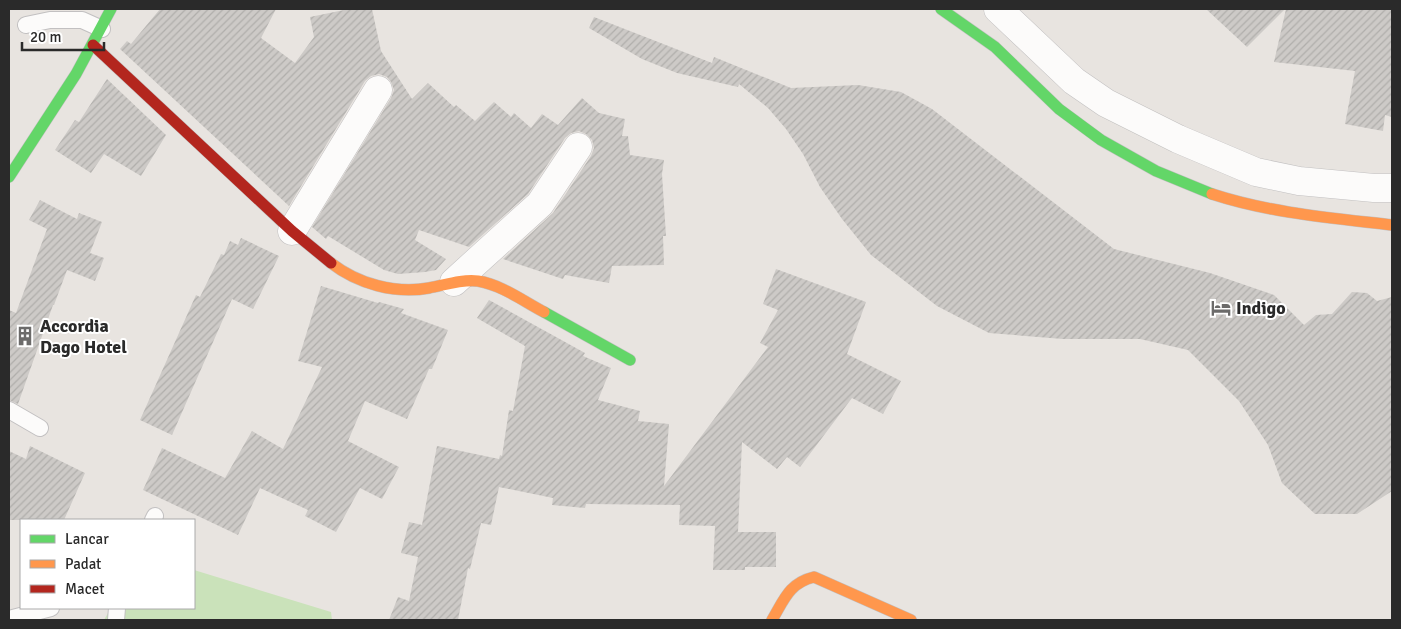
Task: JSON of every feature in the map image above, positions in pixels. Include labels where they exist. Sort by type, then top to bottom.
[{"type":"street","points":[[9,177],[56,107],[102,29],[111,9]]},
{"type":"street","points":[[941,9],[978,34],[1001,53],[1067,115],[1107,144],[1174,180],[1214,195],[1276,209],[1392,225]]},
{"type":"street","points":[[998,9],[1074,81],[1106,102],[1178,139],[1256,172],[1299,181],[1392,188]]},
{"type":"street","points":[[93,45],[292,231],[334,265],[354,277],[371,284],[396,290],[427,288],[454,282],[476,281],[495,285],[630,360]]},
{"type":"street","points":[[292,231],[378,90]]},
{"type":"street","points":[[454,282],[540,204],[578,147]]},
{"type":"street","points":[[772,620],[793,586],[800,580],[814,577],[911,620]]},
{"type":"lane","points":[[26,25],[50,20],[82,20],[102,29]]},
{"type":"lane","points":[[9,410],[40,428]]},
{"type":"lane","points":[[9,619],[47,609]]},
{"type":"green space","points":[[195,570],[331,612],[332,620],[104,620],[110,609],[195,609]]},
{"type":"building","points":[[160,9],[276,9],[261,38],[295,63],[314,37],[310,17],[349,9],[372,9],[381,51],[412,99],[428,83],[454,107],[456,105],[475,121],[494,102],[511,117],[514,113],[531,128],[542,114],[558,125],[582,98],[599,113],[625,119],[622,136],[628,136],[630,155],[664,160],[662,174],[666,236],[663,236],[664,265],[612,266],[609,283],[565,275],[563,279],[503,259],[553,213],[591,156],[594,148],[592,140],[586,134],[579,131],[571,133],[565,138],[528,194],[469,247],[419,230],[415,240],[446,259],[436,270],[425,272],[398,274],[384,270],[328,236],[326,239],[312,227],[391,98],[394,90],[387,77],[379,74],[371,76],[365,81],[289,206],[120,49],[127,41],[131,44]]},
{"type":"building","points":[[1206,9],[1285,9],[1247,47]]},
{"type":"building","points":[[1286,9],[1392,9],[1392,117],[1385,115],[1383,131],[1345,124],[1355,71],[1274,62]]},
{"type":"building","points":[[594,17],[712,63],[714,57],[791,88],[858,85],[901,92],[932,109],[1114,249],[1210,273],[1274,295],[1304,325],[1316,315],[1332,314],[1352,292],[1367,293],[1377,301],[1392,297],[1392,491],[1357,514],[1315,514],[1282,483],[1268,445],[1239,401],[1188,350],[1140,339],[1063,339],[989,333],[937,306],[871,255],[842,219],[820,187],[803,154],[786,129],[768,108],[739,84],[738,87],[677,73],[642,59],[589,28]]},
{"type":"building","points":[[107,79],[166,135],[141,176],[104,154],[91,173],[55,150],[75,120],[79,122]]},
{"type":"building","points":[[40,200],[77,219],[79,213],[102,222],[90,253],[104,258],[95,281],[67,270],[18,404],[9,400],[9,310],[16,313],[47,229],[29,220]]},
{"type":"building","points":[[241,238],[279,256],[253,309],[232,299],[172,435],[140,420],[196,295],[200,297],[221,254],[224,255],[230,241],[238,245]]},
{"type":"building","points":[[776,269],[866,302],[847,354],[901,381],[883,414],[852,398],[800,467],[787,457],[777,469],[742,442],[738,532],[776,532],[776,567],[745,567],[745,570],[713,570],[715,526],[679,525],[680,505],[586,504],[585,508],[552,505],[553,498],[499,487],[491,525],[481,523],[470,569],[468,568],[458,620],[389,620],[398,597],[409,601],[418,557],[401,553],[409,522],[422,525],[437,446],[499,459],[500,455],[502,456],[509,410],[513,411],[525,346],[477,318],[489,300],[585,353],[583,356],[611,368],[598,400],[640,411],[638,421],[669,424],[664,486],[768,347],[760,343],[778,310],[763,304]]},
{"type":"building","points":[[321,286],[404,309],[401,313],[448,330],[432,369],[429,369],[407,419],[365,401],[348,441],[399,467],[382,499],[360,488],[336,532],[305,516],[308,510],[260,488],[238,535],[143,490],[162,448],[225,478],[252,431],[283,449],[322,367],[298,361]]},
{"type":"building","points":[[30,446],[85,473],[64,519],[9,520],[9,451],[26,459]]},
{"type":"traffic: fast","points":[[9,177],[76,74],[111,9]]},
{"type":"traffic: fast","points":[[941,9],[995,47],[1059,109],[1101,140],[1156,171],[1212,194]]},
{"type":"traffic: fast","points":[[544,312],[630,360]]},
{"type":"traffic: slow","points":[[1212,194],[1279,210],[1392,225]]},
{"type":"traffic: slow","points":[[331,263],[365,282],[403,290],[416,290],[466,281],[487,283],[544,312]]},
{"type":"traffic: slow","points":[[772,620],[788,593],[799,583],[814,577],[911,620]]},
{"type":"traffic: jam","points":[[93,45],[292,231],[331,263]]},
{"type":"place","name":"Indigo","points":[[1221,308]]},
{"type":"place","name":"Accordia Dago Hotel","points":[[25,336]]}]
